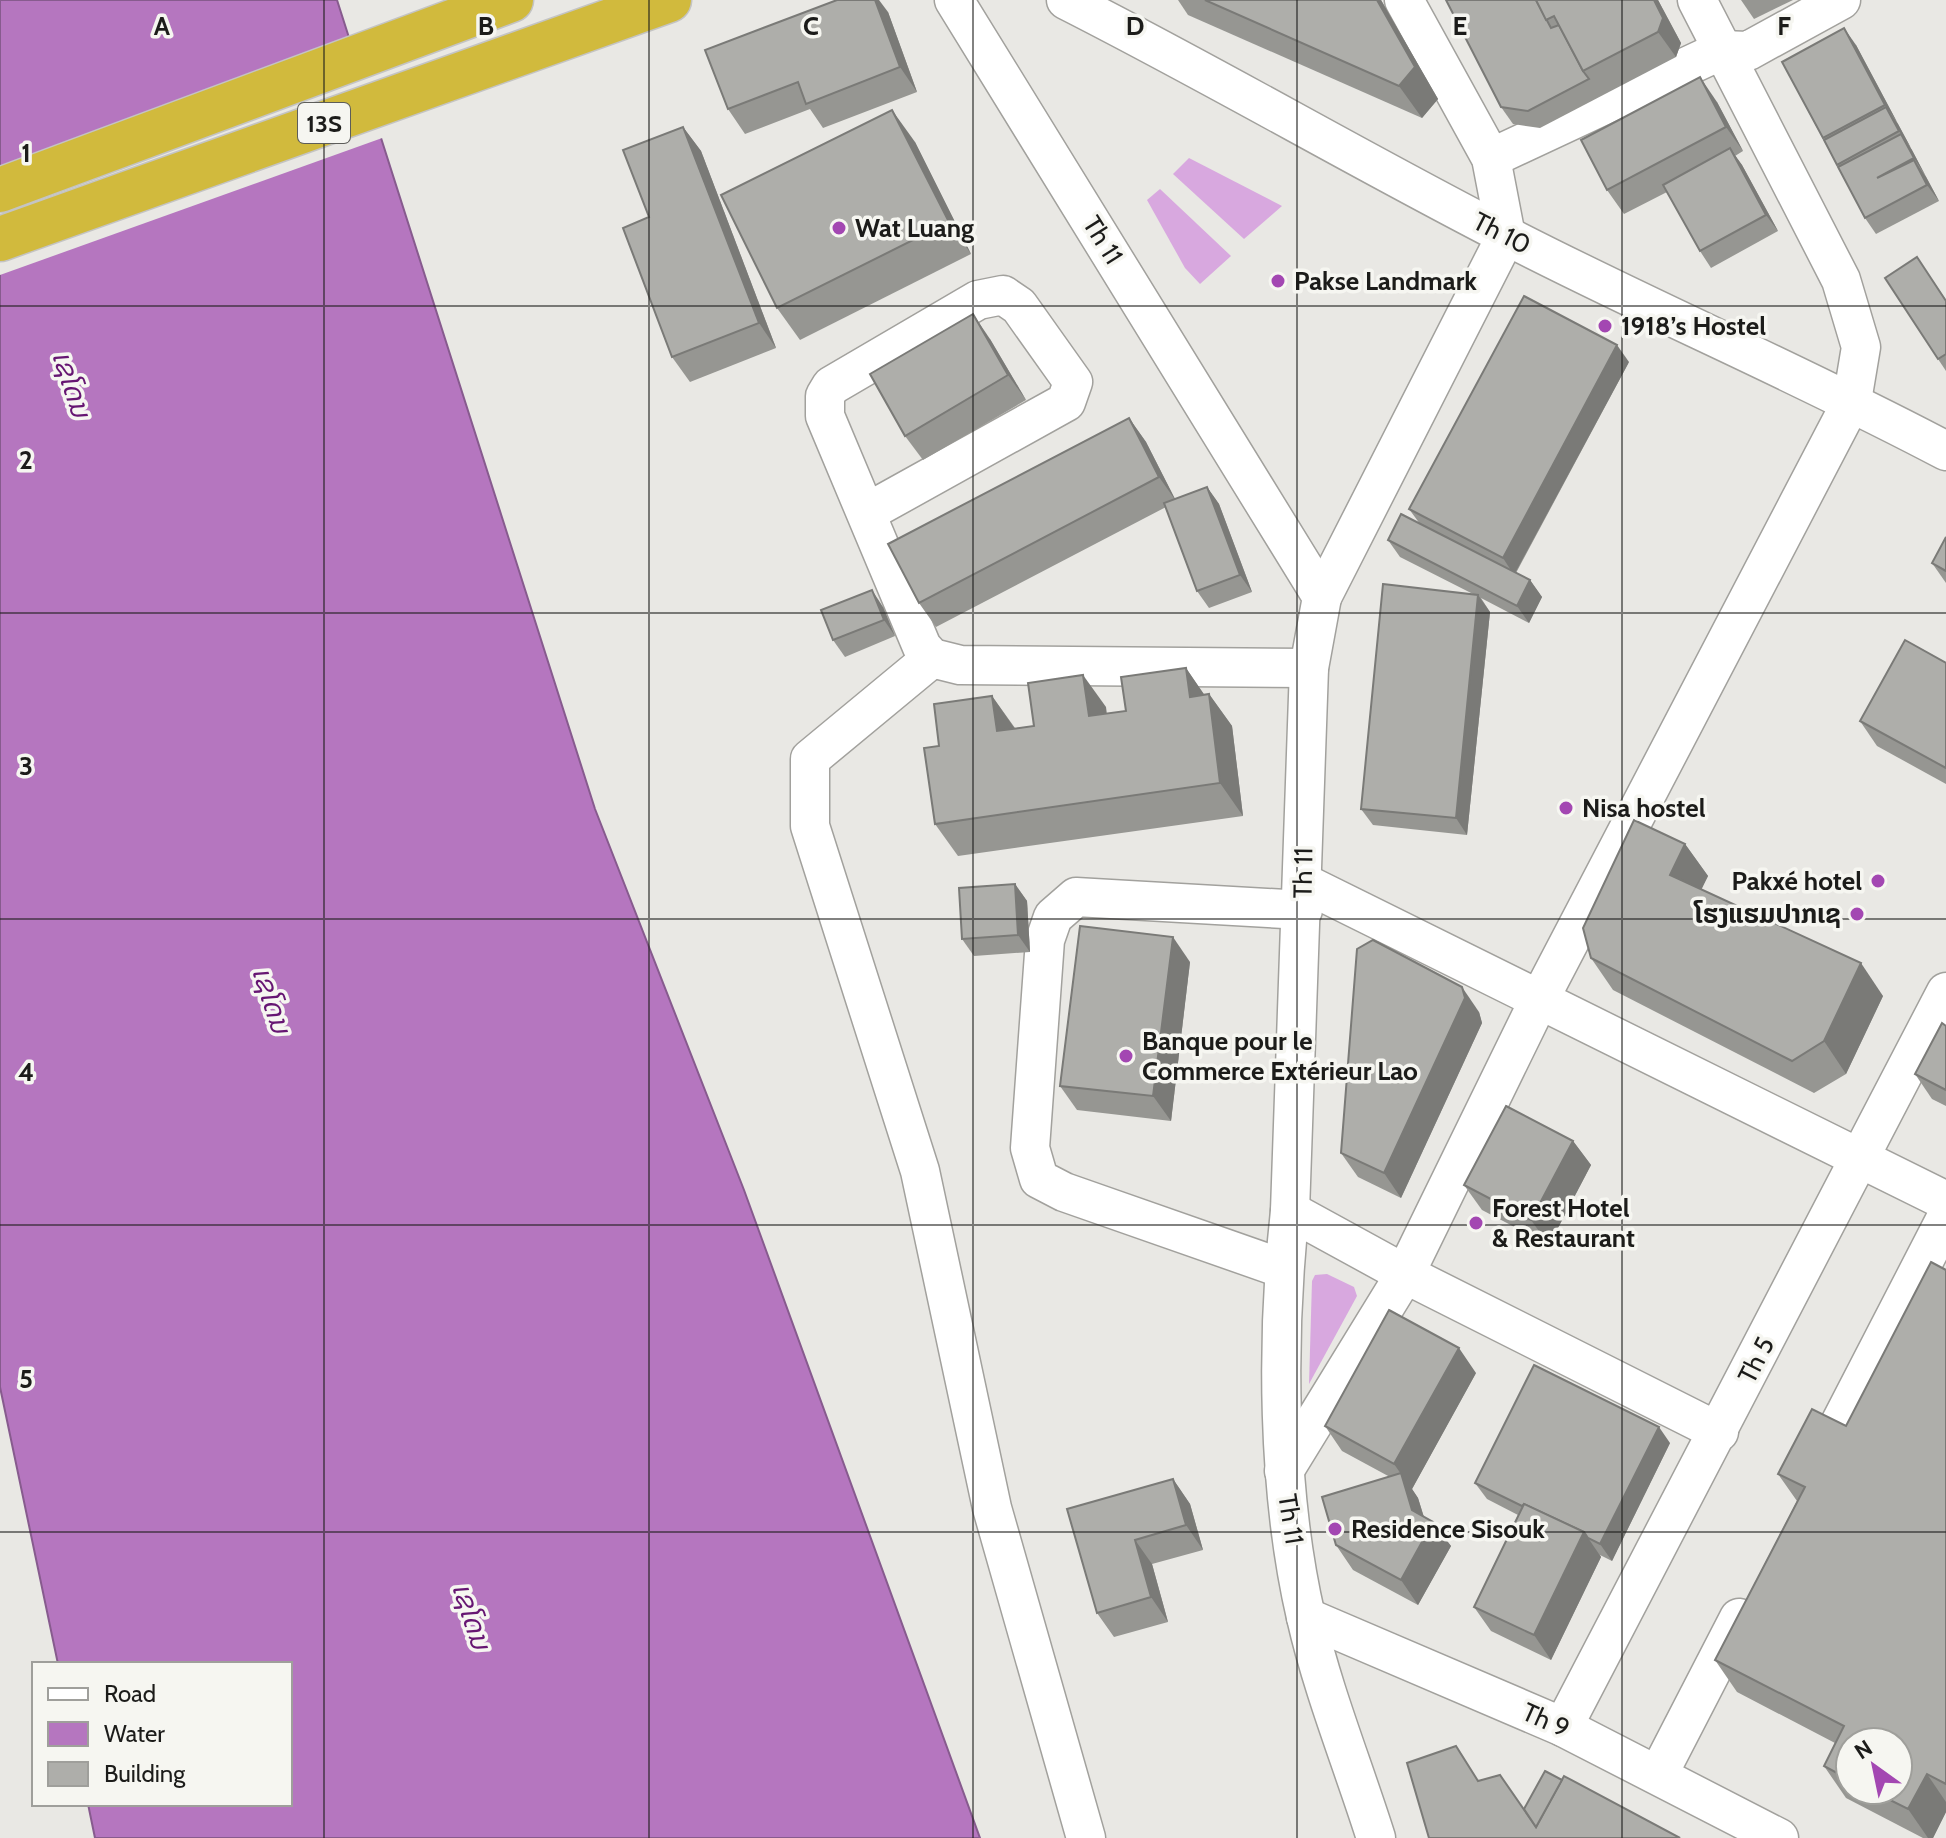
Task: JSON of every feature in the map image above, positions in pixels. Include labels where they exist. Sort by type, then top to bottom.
[{"type":"highway","name":"13S","points":[[0,190],[511,0]]},
{"type":"highway","name":"13S","points":[[0,239],[658,4]]},
{"type":"street","name":"Th 11","points":[[954,0],[1322,597],[1309,668],[1303,896],[1293,1044],[1290,1211],[1284,1269],[1284,1471],[1306,1617],[1376,1838]]},
{"type":"street","name":"Th 10","points":[[1066,0],[1506,236],[1852,401],[1946,451]]},
{"type":"street","points":[[1322,597],[1506,236],[1491,158],[1404,0]]},
{"type":"street","points":[[1284,1471],[1405,1274],[1538,1002],[1852,401],[1861,347],[1841,280],[1697,0]]},
{"type":"street","points":[[1491,158],[1722,50],[1748,51],[1841,0]]},
{"type":"street","points":[[866,513],[1066,402],[1073,382],[1019,306],[1003,295],[978,300],[831,386],[825,396],[825,416],[922,647],[932,658],[960,665],[1309,668]]},
{"type":"street","points":[[932,658],[810,759],[810,826],[920,1171],[992,1508],[1086,1838]]},
{"type":"street","points":[[1284,1269],[1064,1192],[1039,1179],[1030,1148],[1045,940],[1053,917],[1076,897],[1303,896],[1538,1002],[1861,1156],[1946,1201]]},
{"type":"street","name":"Th 5","points":[[1563,1727],[1946,992]]},
{"type":"street","points":[[1290,1211],[1405,1274],[1719,1432]]},
{"type":"street","points":[[1802,1496],[1946,1218]]},
{"type":"street","points":[[1659,1773],[1752,1593]]},
{"type":"street","name":"Th 9","points":[[1306,1617],[1563,1727],[1659,1773],[1779,1838]]},
{"type":"shaded area","points":[[1189,158],[1282,206],[1244,239],[1173,174]]},
{"type":"shaded area","points":[[1160,189],[1231,256],[1200,284],[1185,268],[1147,200]]},
{"type":"shaded area","points":[[1327,1274],[1354,1287],[1357,1296],[1309,1384],[1312,1281],[1315,1275]]},
{"type":"water","name":"ເຊໂດນ","points":[[0,0],[337,0],[595,809],[744,1190],[980,1838],[95,1838],[88,1806],[292,1806],[292,1662],[58,1662],[0,1387]]},
{"type":"pier","points":[[358,52],[385,137],[0,275],[0,181]]},
{"type":"building","points":[[837,0],[875,0],[900,67],[806,104],[798,82],[728,109],[705,50]]},
{"type":"building","points":[[1205,0],[1377,0],[1415,67],[1399,86]]},
{"type":"building","points":[[1446,0],[1536,0],[1551,28],[1559,25],[1589,79],[1528,111],[1501,107]]},
{"type":"building","points":[[1536,0],[1654,0],[1663,18],[1658,32],[1583,71],[1554,16],[1546,20]]},
{"type":"building","points":[[1844,28],[1885,105],[1823,138],[1782,62]]},
{"type":"building","points":[[1700,77],[1726,127],[1607,190],[1581,140]]},
{"type":"building","points":[[1886,107],[1899,131],[1837,165],[1824,140]]},
{"type":"building","points":[[892,110],[949,222],[777,308],[721,195]]},
{"type":"building","points":[[683,127],[759,323],[672,357],[623,228],[649,217],[623,150]]},
{"type":"building","points":[[1901,134],[1914,158],[1877,178],[1914,160],[1927,185],[1865,218],[1838,167]]},
{"type":"building","points":[[1730,148],[1766,215],[1700,251],[1663,185]]},
{"type":"building","points":[[1917,257],[1946,301],[1946,354],[1938,359],[1885,278]]},
{"type":"building","points":[[1524,296],[1617,345],[1503,558],[1409,509]]},
{"type":"building","points":[[973,314],[1008,375],[905,436],[870,374]]},
{"type":"building","points":[[1129,418],[1159,477],[919,603],[888,544]]},
{"type":"building","points":[[1207,487],[1240,575],[1197,591],[1164,503]]},
{"type":"building","points":[[1401,514],[1530,580],[1517,606],[1388,540]]},
{"type":"building","points":[[1946,537],[1946,571],[1932,563]]},
{"type":"building","points":[[1383,584],[1478,595],[1456,818],[1361,809]]},
{"type":"building","points":[[872,590],[884,620],[833,640],[821,610]]},
{"type":"building","points":[[1905,640],[1946,663],[1946,768],[1860,721]]},
{"type":"building","points":[[1186,668],[1190,697],[1209,694],[1220,783],[935,824],[924,748],[939,746],[934,704],[992,696],[997,731],[1034,726],[1028,683],[1083,675],[1089,716],[1126,711],[1121,677]]},
{"type":"building","points":[[1634,820],[1685,844],[1670,875],[1861,963],[1824,1041],[1792,1061],[1591,958],[1583,928]]},
{"type":"building","points":[[1015,884],[1018,935],[962,939],[959,888]]},
{"type":"building","points":[[1080,926],[1173,937],[1153,1096],[1060,1086]]},
{"type":"building","points":[[1373,940],[1462,987],[1465,998],[1384,1173],[1341,1153],[1357,949]]},
{"type":"building","points":[[1942,1023],[1946,1026],[1946,1090],[1915,1074]]},
{"type":"building","points":[[1506,1106],[1573,1141],[1531,1220],[1464,1185]]},
{"type":"building","points":[[1931,1262],[1946,1270],[1946,1784],[1927,1774],[1914,1798],[1914,1726],[1844,1726],[1715,1660],[1805,1487],[1778,1474],[1812,1409],[1846,1426]]},
{"type":"building","points":[[1389,1310],[1459,1348],[1394,1464],[1325,1426]]},
{"type":"building","points":[[1534,1365],[1659,1427],[1600,1544],[1584,1532],[1475,1483]]},
{"type":"building","points":[[1401,1473],[1412,1510],[1433,1522],[1401,1580],[1336,1545],[1322,1497]]},
{"type":"building","points":[[1173,1479],[1186,1525],[1135,1540],[1151,1597],[1097,1613],[1067,1509]]},
{"type":"building","points":[[1524,1504],[1584,1532],[1534,1635],[1474,1607]]},
{"type":"building","points":[[1456,1746],[1478,1781],[1500,1775],[1536,1827],[1564,1776],[1680,1838],[1429,1838],[1407,1763]]},
{"type":"building","points":[[1834,1746],[1834,1771],[1824,1766]]},
{"type":"building","points":[[1545,1771],[1562,1780],[1536,1827],[1524,1809]]},
{"type":"place","name":"Wat Luang","points":[[839,228]]},
{"type":"place","name":"Pakse Landmark","points":[[1278,281]]},
{"type":"place","name":"1918’s Hostel","points":[[1605,326]]},
{"type":"place","name":"Nisa hostel","points":[[1566,808]]},
{"type":"place","name":"Pakxé hotel","points":[[1878,881]]},
{"type":"place","name":"ໂຮງແຮມປາກເຊ","points":[[1857,914]]},
{"type":"place","name":"Banque pour le Commerce Extérieur Lao","points":[[1126,1056]]},
{"type":"place","name":"Forest Hotel & Restaurant","points":[[1476,1223]]},
{"type":"place","name":"Residence Sisouk","points":[[1335,1529]]}]
